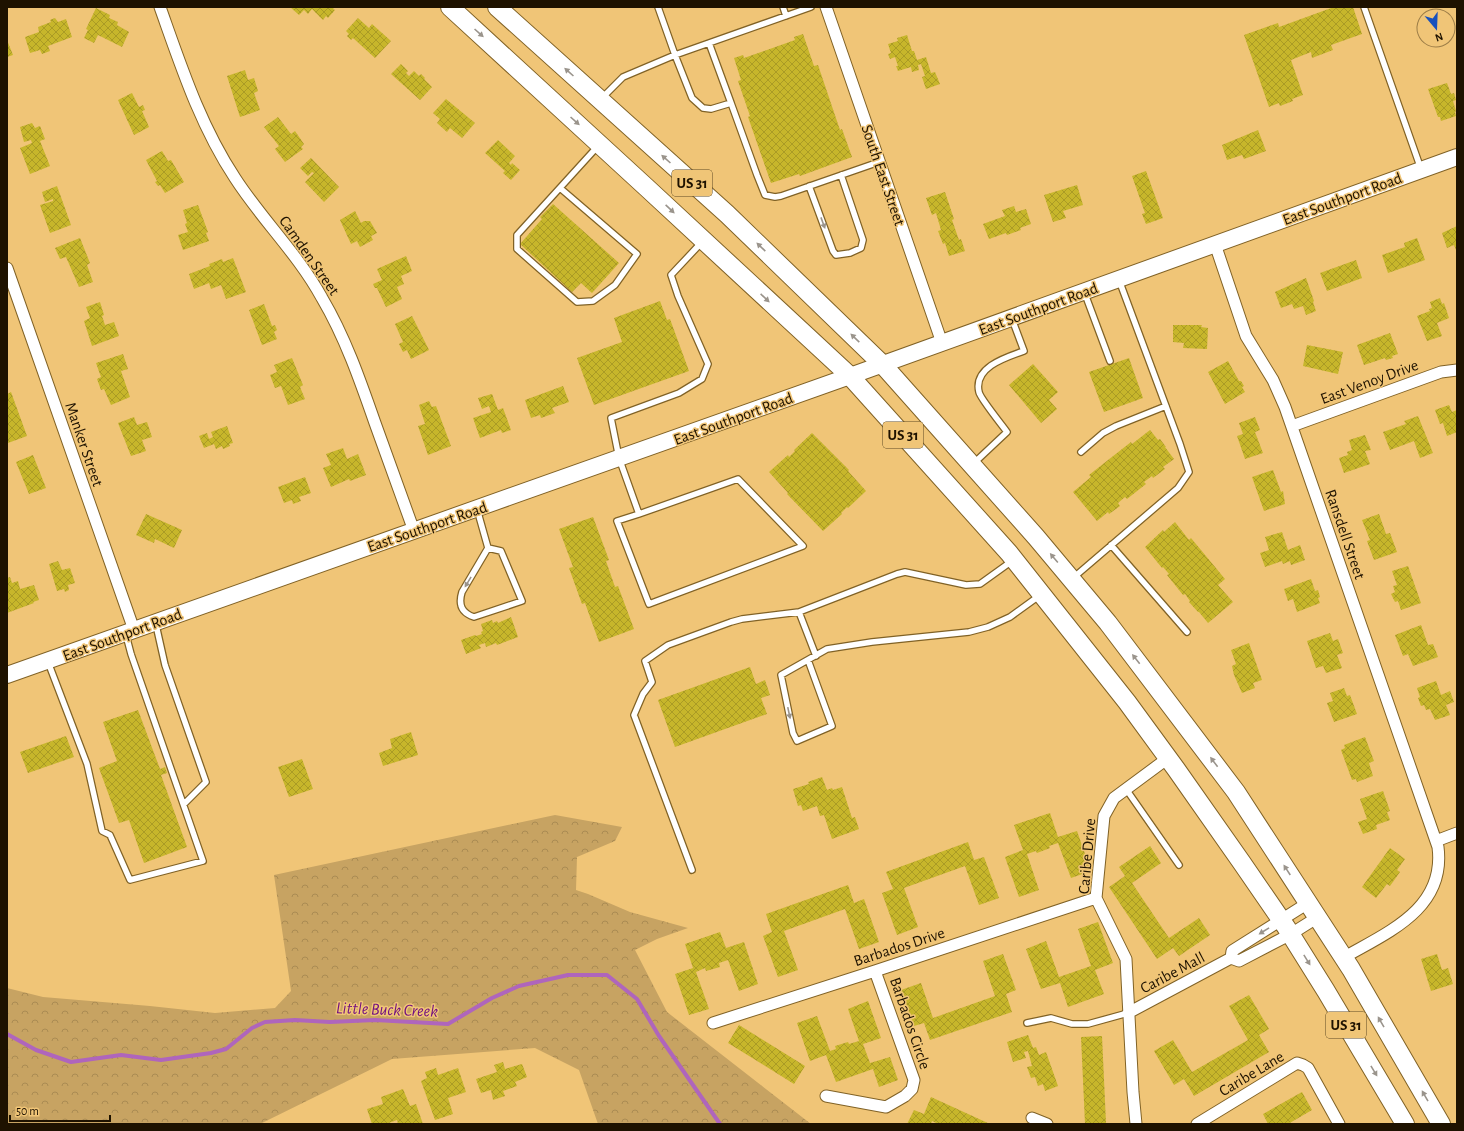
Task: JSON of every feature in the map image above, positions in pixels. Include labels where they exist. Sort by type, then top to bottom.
[{"type":"main road","name":"US 31","points":[[450,7],[850,376],[1014,560],[1127,702],[1286,927],[1405,1124]]},
{"type":"main road","name":"US 31","points":[[497,7],[727,214],[883,365],[1072,579],[1118,636],[1236,792],[1343,958],[1441,1124]]},
{"type":"main road","name":"East Southport Road","points":[[7,675],[883,365],[1457,157]]},
{"type":"street","name":"Camden Street","points":[[160,7],[189,90],[209,135],[242,189],[306,272],[323,298],[334,320],[362,386],[414,531]]},
{"type":"street","name":"South East Street","points":[[826,7],[942,343]]},
{"type":"street","name":"Ransdell Street","points":[[1215,244],[1246,336],[1274,380],[1282,398],[1436,841],[1439,859],[1438,871],[1432,889],[1426,899],[1411,917],[1402,924],[1343,958]]},
{"type":"street","name":"Manker Street","points":[[7,268],[129,631]]},
{"type":"street","name":"East Venoy Drive","points":[[1292,426],[1441,372],[1457,370]]},
{"type":"street","name":"Caribe Drive","points":[[1136,1124],[1132,1092],[1126,959],[1096,898],[1104,816],[1114,798],[1168,758]]},
{"type":"street","points":[[1436,841],[1457,834]]},
{"type":"street","name":"Barbados Drive","points":[[713,1023],[1096,898]]},
{"type":"street","name":"Caribe Mall","points":[[1128,1013],[1231,958],[1239,961],[1286,927],[1313,910]]},
{"type":"street","name":"Caribe Mall","points":[[1231,958],[1232,951],[1286,927],[1313,910]]},
{"type":"street","name":"Barbados Circle","points":[[826,1096],[886,1106],[896,1102],[912,1089],[914,1080],[875,971]]},
{"type":"street","name":"Caribe Lane","points":[[1197,1124],[1297,1064],[1308,1068],[1339,1124]]},
{"type":"street","points":[[1032,1118],[1047,1124]]},
{"type":"lane","points":[[658,7],[692,98],[703,108],[711,110],[732,103]]},
{"type":"lane","points":[[783,7],[786,16]]},
{"type":"lane","points":[[600,100],[623,77],[675,55],[811,7]]},
{"type":"lane","points":[[1364,7],[1421,170]]},
{"type":"lane","points":[[709,43],[765,195],[775,198],[879,162]]},
{"type":"lane","points":[[560,188],[637,254],[615,285],[593,301],[577,302],[517,249],[517,235],[600,144]]},
{"type":"lane","points":[[809,186],[833,251],[836,255],[850,253],[861,248],[863,240],[841,175]]},
{"type":"lane","points":[[639,514],[620,458],[611,418],[679,394],[702,379],[708,364],[678,296],[672,276],[704,240]]},
{"type":"lane","points":[[1072,579],[1178,488],[1189,472],[1180,444],[1118,279]]},
{"type":"lane","points":[[1084,292],[1110,361]]},
{"type":"lane","points":[[972,465],[1007,432],[979,393],[978,381],[984,372],[999,360],[1024,351],[1012,318]]},
{"type":"lane","points":[[1081,452],[1103,433],[1116,426],[1166,406]]},
{"type":"lane","points":[[738,479],[803,546],[649,604],[617,521],[639,514],[738,479]]},
{"type":"lane","points":[[477,509],[488,548],[462,592],[460,599],[461,606],[467,615],[474,617],[522,601],[501,551],[488,548]]},
{"type":"lane","points":[[1111,545],[1187,632]]},
{"type":"lane","points":[[692,870],[634,715],[643,694],[652,682],[645,661],[668,645],[731,622],[742,619],[798,612],[897,574],[905,572],[966,585],[980,584],[1014,560]]},
{"type":"lane","points":[[808,660],[832,726],[796,740],[793,733],[781,675],[827,649],[872,642],[969,632],[988,627],[1010,617],[1040,594]]},
{"type":"lane","points":[[798,612],[816,656]]},
{"type":"lane","points":[[155,622],[165,665],[206,782],[184,804]]},
{"type":"lane","points":[[48,661],[87,764],[102,831],[110,835],[130,880],[204,861],[131,654],[129,631]]},
{"type":"lane","points":[[1126,789],[1179,865]]},
{"type":"lane","points":[[1027,1023],[1052,1018],[1072,1024],[1088,1024],[1128,1013]]},
{"type":"green space","points":[[555,815],[622,827],[615,841],[577,857],[576,890],[630,912],[688,928],[657,939],[635,950],[667,1012],[811,1124],[598,1124],[579,1070],[535,1048],[392,1059],[260,1124],[7,1124],[7,988],[43,997],[215,1013],[275,1008],[291,991],[274,875]]},
{"type":"building","points":[[290,7],[335,7],[333,9],[335,10],[328,18],[326,16],[323,20],[312,9],[308,14],[304,10],[299,15]]},
{"type":"building","points":[[1334,7],[1353,7],[1362,34],[1331,45],[1333,50],[1312,58],[1311,52],[1291,60],[1303,95],[1280,106],[1279,103],[1269,107],[1244,35],[1278,23],[1279,27]]},
{"type":"building","points":[[96,8],[110,15],[109,18],[118,22],[117,25],[129,32],[122,47],[98,35],[94,43],[84,38],[88,30],[86,29]]},
{"type":"building","points":[[55,18],[58,22],[66,19],[72,37],[48,46],[50,51],[42,54],[40,50],[30,53],[25,37],[39,32],[38,27],[51,22],[50,20]]},
{"type":"building","points":[[358,18],[369,28],[372,24],[391,41],[375,58],[353,38],[351,40],[347,36],[349,34],[346,31]]},
{"type":"building","points":[[803,34],[814,66],[818,65],[840,130],[842,129],[852,157],[800,176],[799,174],[771,183],[748,117],[750,116],[738,81],[741,80],[734,58],[743,55],[744,58],[795,40],[794,37]]},
{"type":"building","points":[[907,35],[912,51],[914,51],[917,60],[926,57],[931,73],[935,72],[940,84],[926,89],[922,77],[925,76],[921,64],[918,65],[919,70],[912,72],[911,67],[898,71],[895,57],[890,59],[888,54],[891,53],[888,44],[898,41],[897,38]]},
{"type":"building","points":[[7,40],[13,55],[7,57]]},
{"type":"building","points":[[401,64],[408,71],[406,73],[409,76],[414,71],[419,76],[421,74],[432,87],[420,100],[391,74]]},
{"type":"building","points":[[245,70],[248,80],[254,78],[258,91],[254,93],[260,110],[240,117],[227,76]]},
{"type":"building","points":[[1447,83],[1451,94],[1454,93],[1456,100],[1453,101],[1456,116],[1441,121],[1440,117],[1438,117],[1428,89]]},
{"type":"building","points":[[132,93],[139,107],[143,105],[145,110],[142,111],[149,127],[134,135],[118,100]]},
{"type":"building","points":[[446,99],[475,123],[462,138],[450,128],[447,132],[437,123],[440,119],[433,113]]},
{"type":"building","points":[[278,117],[291,134],[295,131],[304,144],[301,147],[303,149],[285,162],[275,149],[279,146],[264,127]]},
{"type":"building","points":[[32,123],[35,128],[40,126],[45,139],[40,141],[50,166],[30,174],[20,148],[32,143],[31,140],[24,142],[20,127]]},
{"type":"building","points":[[1258,130],[1266,151],[1244,159],[1242,155],[1227,160],[1222,145]]},
{"type":"building","points":[[498,140],[515,156],[509,163],[511,165],[512,163],[520,170],[511,180],[503,173],[505,171],[485,153]]},
{"type":"building","points":[[162,151],[168,161],[171,160],[184,182],[165,193],[160,185],[158,186],[155,182],[157,181],[146,160]]},
{"type":"building","points":[[311,158],[339,187],[324,202],[305,182],[314,173],[312,172],[308,176],[300,168]]},
{"type":"building","points":[[1146,171],[1163,218],[1146,224],[1142,214],[1145,213],[1132,176]]},
{"type":"building","points":[[1077,185],[1083,205],[1063,211],[1066,218],[1053,222],[1044,195]]},
{"type":"building","points":[[57,186],[71,225],[50,233],[40,205],[53,201],[53,199],[45,202],[42,192]]},
{"type":"building","points":[[945,192],[954,219],[952,220],[959,240],[961,239],[965,251],[949,256],[945,243],[943,244],[938,231],[941,230],[936,213],[932,215],[926,198]]},
{"type":"building","points":[[553,204],[619,263],[592,293],[581,283],[572,292],[520,244],[542,219],[540,217]]},
{"type":"building","points":[[198,205],[208,232],[206,233],[209,241],[183,250],[178,235],[188,232],[183,210]]},
{"type":"building","points":[[1014,206],[1016,212],[1026,209],[1031,224],[1020,228],[1021,230],[1007,235],[1006,233],[989,239],[983,224],[1005,216],[1002,210]]},
{"type":"building","points":[[355,211],[361,223],[364,221],[370,221],[377,233],[371,236],[373,240],[360,247],[357,241],[351,244],[340,220]]},
{"type":"building","points":[[1457,226],[1457,250],[1454,245],[1447,248],[1442,233]]},
{"type":"building","points":[[80,238],[90,263],[87,265],[93,282],[79,287],[66,257],[60,259],[55,248]]},
{"type":"building","points":[[1417,238],[1425,260],[1388,273],[1382,255],[1405,247],[1404,243]]},
{"type":"building","points":[[406,256],[412,271],[401,276],[404,284],[397,287],[402,299],[386,307],[377,288],[375,288],[373,284],[382,280],[377,269]]},
{"type":"building","points":[[233,258],[246,292],[226,299],[221,285],[211,289],[209,283],[194,289],[189,274],[210,266],[209,264],[222,259],[223,262]]},
{"type":"building","points":[[1356,260],[1362,278],[1327,291],[1320,273]]},
{"type":"building","points":[[1306,278],[1316,311],[1306,315],[1303,306],[1294,309],[1292,304],[1281,308],[1275,292]]},
{"type":"building","points":[[1440,298],[1442,304],[1444,303],[1449,318],[1437,323],[1442,336],[1427,341],[1417,316],[1430,311],[1429,309],[1432,308],[1430,302]]},
{"type":"building","points":[[660,301],[667,320],[670,319],[689,371],[594,405],[577,358],[622,342],[614,318]]},
{"type":"building","points":[[100,302],[105,325],[114,322],[119,336],[92,346],[84,321],[90,318],[86,307]]},
{"type":"building","points":[[264,304],[272,326],[275,325],[277,330],[274,332],[277,339],[262,345],[249,310]]},
{"type":"building","points":[[412,316],[429,350],[411,359],[407,350],[403,352],[399,344],[403,342],[395,324]]},
{"type":"building","points":[[1173,325],[1202,325],[1201,327],[1208,328],[1207,349],[1183,348],[1184,343],[1173,342]]},
{"type":"building","points":[[1390,333],[1398,354],[1392,356],[1393,358],[1386,360],[1385,358],[1364,365],[1357,345]]},
{"type":"building","points":[[1307,345],[1343,352],[1338,374],[1303,366]]},
{"type":"building","points":[[123,354],[128,369],[121,371],[130,397],[111,405],[104,389],[101,390],[97,379],[101,377],[96,363]]},
{"type":"building","points":[[292,358],[303,385],[300,387],[305,399],[288,405],[281,386],[275,388],[270,375],[277,372],[274,365]]},
{"type":"building","points":[[1129,358],[1143,398],[1104,412],[1089,372]]},
{"type":"building","points":[[1228,361],[1239,381],[1241,381],[1244,386],[1242,387],[1245,392],[1225,404],[1208,372]]},
{"type":"building","points":[[1033,364],[1058,392],[1049,400],[1057,409],[1041,423],[1009,385]]},
{"type":"building","points":[[563,386],[569,402],[552,408],[555,413],[541,418],[540,415],[531,418],[525,400]]},
{"type":"building","points":[[11,392],[27,436],[8,443],[7,394]]},
{"type":"building","points":[[492,394],[498,410],[503,408],[511,430],[502,433],[501,430],[480,438],[473,418],[491,412],[489,406],[482,409],[478,398]]},
{"type":"building","points":[[429,401],[432,407],[436,406],[451,446],[428,455],[418,426],[425,424],[419,405]]},
{"type":"building","points":[[1449,405],[1452,412],[1457,410],[1457,432],[1447,436],[1443,423],[1440,424],[1435,410]]},
{"type":"building","points":[[1418,416],[1433,453],[1420,458],[1414,441],[1390,450],[1383,432],[1406,424],[1404,421]]},
{"type":"building","points":[[134,417],[137,425],[147,422],[152,437],[142,440],[146,451],[131,456],[118,423]]},
{"type":"building","points":[[1255,417],[1260,430],[1255,432],[1263,453],[1245,459],[1237,436],[1243,434],[1239,423]]},
{"type":"building","points":[[227,426],[233,443],[229,444],[230,446],[223,449],[222,446],[216,449],[214,444],[204,448],[199,436],[207,433],[209,439],[213,437],[211,432]]},
{"type":"building","points":[[1150,430],[1158,440],[1160,439],[1174,459],[1163,467],[1165,469],[1153,478],[1152,476],[1144,482],[1146,484],[1127,499],[1125,497],[1118,503],[1120,506],[1109,514],[1108,512],[1097,521],[1073,492],[1091,477],[1089,475],[1131,442],[1132,444]]},
{"type":"building","points":[[812,433],[849,470],[848,471],[866,491],[848,508],[847,507],[841,513],[842,514],[823,531],[787,494],[788,493],[769,472],[788,455],[789,457],[795,451],[794,450]]},
{"type":"building","points":[[1365,435],[1371,450],[1365,451],[1370,464],[1344,473],[1339,458],[1348,455],[1347,452],[1352,450],[1349,440]]},
{"type":"building","points":[[343,448],[347,459],[358,454],[366,475],[350,481],[349,479],[331,487],[323,468],[331,465],[326,454]]},
{"type":"building","points":[[33,455],[46,488],[29,494],[16,462]]},
{"type":"building","points":[[1273,470],[1281,492],[1283,491],[1285,504],[1264,511],[1252,477]]},
{"type":"building","points":[[305,477],[311,493],[299,497],[301,501],[293,504],[292,500],[284,503],[278,487]]},
{"type":"building","points":[[146,514],[182,530],[174,548],[155,539],[154,543],[136,535]]},
{"type":"building","points":[[1379,514],[1386,534],[1390,533],[1397,552],[1374,560],[1367,541],[1370,540],[1362,520]]},
{"type":"building","points":[[593,517],[609,560],[606,561],[615,587],[618,586],[634,629],[599,642],[585,603],[582,604],[569,568],[573,567],[559,529]]},
{"type":"building","points":[[1175,522],[1189,540],[1191,538],[1225,579],[1218,585],[1233,602],[1208,623],[1189,602],[1190,601],[1185,594],[1183,595],[1167,575],[1169,574],[1163,567],[1162,568],[1145,547],[1163,530],[1164,532]]},
{"type":"building","points":[[1282,532],[1288,550],[1300,545],[1305,560],[1291,565],[1290,561],[1283,564],[1282,561],[1265,567],[1260,553],[1269,550],[1265,537]]},
{"type":"building","points":[[58,561],[62,570],[70,568],[75,583],[68,585],[69,590],[65,592],[64,589],[57,591],[49,564]]},
{"type":"building","points":[[1408,566],[1421,603],[1401,610],[1398,601],[1395,602],[1391,594],[1395,592],[1393,586],[1397,585],[1392,571]]},
{"type":"building","points":[[10,577],[12,583],[18,581],[20,589],[34,585],[39,600],[7,613],[7,578]]},
{"type":"building","points":[[1311,579],[1315,591],[1318,590],[1320,597],[1318,598],[1320,603],[1297,612],[1293,599],[1288,601],[1284,589]]},
{"type":"building","points":[[511,617],[518,637],[497,645],[496,643],[486,647],[485,643],[479,645],[481,648],[466,654],[461,640],[482,634],[481,632],[483,631],[481,624],[492,620],[493,623],[497,621],[498,623]]},
{"type":"building","points":[[1421,625],[1428,645],[1433,644],[1438,657],[1413,666],[1408,654],[1403,656],[1395,635]]},
{"type":"building","points":[[1330,633],[1333,641],[1338,639],[1343,653],[1337,655],[1342,668],[1326,673],[1323,666],[1316,668],[1307,641]]},
{"type":"building","points":[[1249,643],[1262,680],[1253,683],[1255,688],[1242,693],[1234,675],[1232,666],[1236,664],[1231,650]]},
{"type":"building","points":[[750,667],[756,684],[765,680],[770,695],[761,698],[767,714],[675,747],[658,700]]},
{"type":"building","points":[[1436,681],[1441,695],[1450,691],[1454,702],[1446,705],[1450,715],[1435,720],[1430,709],[1426,710],[1424,705],[1421,706],[1417,688]]},
{"type":"building","points":[[1344,688],[1347,696],[1350,695],[1357,714],[1334,722],[1327,703],[1333,701],[1330,693]]},
{"type":"building","points":[[138,710],[160,769],[165,767],[167,773],[161,775],[187,847],[144,863],[129,820],[119,823],[99,768],[117,761],[103,722]]},
{"type":"building","points":[[411,732],[418,755],[383,766],[379,753],[392,748],[390,739]]},
{"type":"building","points":[[66,736],[74,757],[28,773],[20,752]]},
{"type":"building","points":[[1365,737],[1374,761],[1369,763],[1373,776],[1357,782],[1356,779],[1352,780],[1341,750],[1345,748],[1344,745]]},
{"type":"building","points":[[302,759],[313,789],[289,797],[278,767]]},
{"type":"building","points":[[822,777],[827,790],[842,787],[852,818],[855,817],[859,829],[832,839],[824,815],[820,816],[817,806],[803,811],[801,805],[798,806],[793,789],[809,784],[808,782]]},
{"type":"building","points":[[1383,791],[1390,811],[1387,812],[1390,820],[1376,825],[1377,829],[1363,834],[1358,822],[1367,819],[1360,799]]},
{"type":"building","points":[[1050,813],[1058,837],[1077,831],[1091,871],[1071,878],[1058,843],[1049,846],[1050,848],[1037,853],[1036,851],[1027,854],[1039,890],[1019,897],[1005,857],[1023,850],[1014,825]]},
{"type":"building","points":[[968,842],[974,860],[984,857],[999,898],[979,905],[965,866],[904,888],[918,927],[897,935],[882,893],[893,889],[886,872]]},
{"type":"building","points":[[1150,846],[1161,863],[1132,883],[1169,938],[1199,918],[1210,935],[1179,956],[1173,948],[1157,959],[1109,887],[1125,876],[1119,867]]},
{"type":"building","points":[[1390,848],[1405,859],[1397,870],[1400,872],[1390,886],[1387,884],[1376,898],[1362,887]]},
{"type":"building","points":[[848,885],[854,903],[864,899],[879,942],[859,949],[845,909],[784,931],[798,970],[778,977],[763,936],[772,932],[766,914]]},
{"type":"building","points":[[1098,922],[1113,963],[1095,970],[1104,994],[1068,1007],[1060,983],[1041,989],[1026,949],[1046,941],[1059,977],[1091,966],[1078,929]]},
{"type":"building","points":[[720,932],[726,948],[744,942],[758,984],[739,991],[728,960],[719,963],[720,967],[706,971],[705,968],[696,972],[709,1009],[689,1015],[675,974],[693,968],[685,944]]},
{"type":"building","points":[[1003,954],[1016,990],[1006,994],[1012,1012],[930,1040],[924,1023],[914,1026],[901,990],[921,983],[933,1018],[995,996],[983,961]]},
{"type":"building","points":[[1437,954],[1442,970],[1448,968],[1453,984],[1431,991],[1421,959]]},
{"type":"building","points":[[1249,995],[1269,1029],[1259,1035],[1269,1052],[1194,1096],[1184,1079],[1174,1085],[1154,1051],[1173,1040],[1192,1072],[1248,1040],[1229,1006]]},
{"type":"building","points":[[868,1001],[881,1038],[863,1044],[870,1063],[890,1057],[898,1080],[879,1087],[873,1069],[836,1082],[826,1055],[810,1061],[797,1023],[817,1016],[830,1051],[836,1049],[835,1046],[848,1042],[849,1044],[859,1041],[848,1009]]},
{"type":"building","points":[[739,1025],[805,1066],[794,1084],[728,1043]]},
{"type":"building","points":[[1028,1035],[1033,1048],[1036,1047],[1039,1055],[1046,1052],[1058,1086],[1045,1091],[1043,1084],[1038,1086],[1035,1077],[1031,1078],[1027,1067],[1032,1066],[1028,1051],[1024,1052],[1026,1058],[1013,1062],[1007,1042]]},
{"type":"building","points":[[1102,1036],[1106,1123],[1085,1124],[1081,1037]]},
{"type":"building","points":[[503,1062],[505,1069],[522,1064],[527,1077],[515,1082],[517,1086],[503,1091],[505,1096],[493,1100],[491,1090],[481,1093],[476,1079],[497,1072],[494,1065]]},
{"type":"building","points":[[436,1068],[438,1075],[458,1068],[466,1092],[448,1098],[453,1114],[435,1120],[421,1081],[427,1078],[425,1072]]},
{"type":"building","points":[[403,1089],[410,1106],[416,1104],[423,1124],[398,1124],[397,1120],[386,1124],[372,1124],[367,1109],[383,1104],[381,1097]]},
{"type":"building","points":[[1302,1092],[1312,1110],[1288,1124],[1268,1124],[1263,1114]]},
{"type":"building","points":[[931,1097],[990,1124],[938,1124],[932,1121],[931,1124],[907,1124],[914,1110],[924,1114]]},
{"type":"waterway","name":"Little Buck Creek","points":[[7,1034],[36,1050],[71,1062],[121,1055],[161,1060],[211,1053],[226,1049],[252,1028],[265,1022],[295,1020],[330,1022],[375,1020],[448,1024],[492,998],[519,986],[568,975],[607,975],[637,999],[659,1036],[720,1124]]}]
